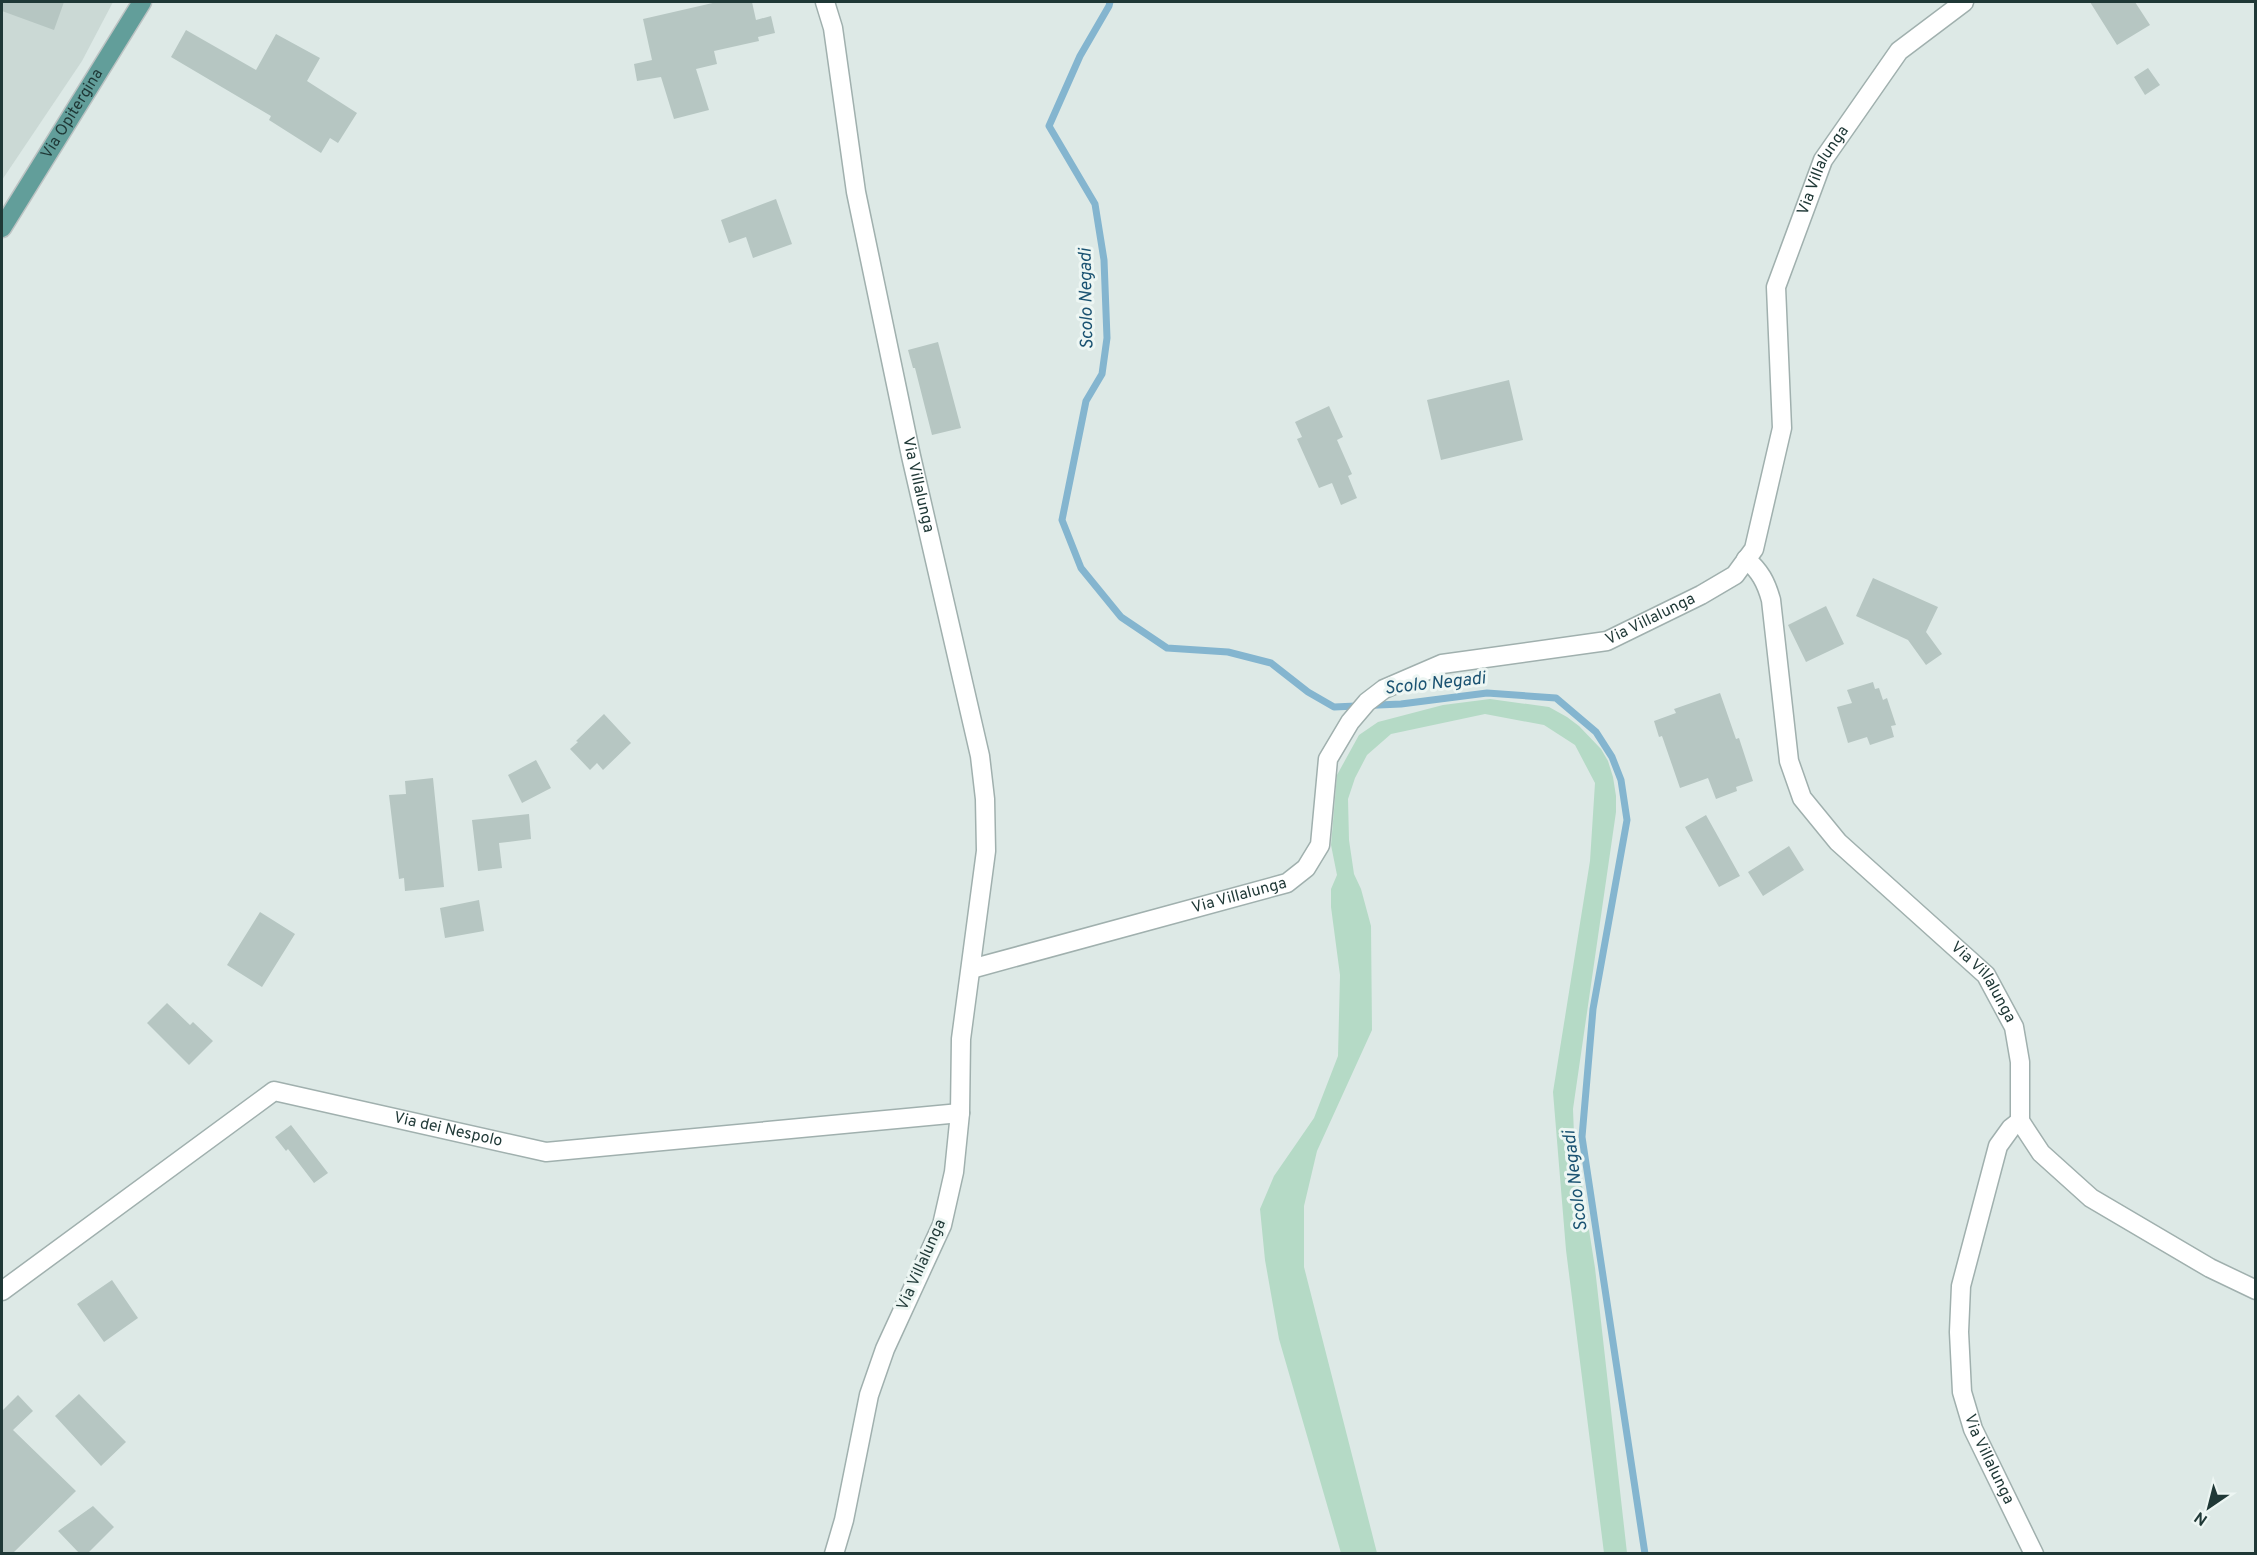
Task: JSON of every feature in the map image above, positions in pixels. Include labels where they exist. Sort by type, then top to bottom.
[{"type":"main road","name":"Via Opitergina","points":[[2,228],[142,2]]},
{"type":"street","name":"Via Villalunga","points":[[825,2],[833,28],[856,192],[911,456],[980,756],[985,799],[986,851],[961,1039],[960,1113],[954,1172],[942,1225],[885,1349],[868,1395],[844,1520],[834,1554]]},
{"type":"street","name":"Via Villalunga","points":[[971,969],[1287,884],[1306,868],[1320,845],[1328,759],[1350,722],[1367,702],[1384,689],[1442,664],[1607,641],[1701,595],[1735,575],[1754,549],[1782,428],[1776,287],[1823,160],[1899,51],[1964,2]]},
{"type":"street","name":"Via Villalunga","points":[[1746,559],[1758,569],[1766,583],[1771,600],[1789,761],[1802,798],[1838,842],[1986,975],[2014,1027],[2020,1062],[2020,1121],[2006,1133],[1998,1146],[1961,1286],[1960,1367],[1962,1392],[1973,1429],[2034,1554]]},
{"type":"street","name":"Via dei Nespolo","points":[[2,1291],[274,1091],[546,1152],[960,1113]]},
{"type":"street","points":[[2020,1121],[2041,1153],[2091,1198],[2210,1268],[2256,1290]]},
{"type":"shaded area","points":[[2,2],[113,2],[82,61],[2,180]]},
{"type":"green space","points":[[1490,699],[1549,707],[1567,717],[1601,749],[1613,777],[1616,812],[1573,1109],[1574,1135],[1595,1268],[1627,1553],[1604,1553],[1566,1250],[1553,1092],[1590,861],[1595,783],[1575,745],[1544,725],[1485,714],[1391,734],[1367,755],[1355,778],[1348,799],[1349,840],[1354,874],[1361,889],[1371,926],[1372,1030],[1317,1151],[1304,1206],[1304,1267],[1377,1553],[1341,1553],[1279,1339],[1265,1260],[1260,1209],[1274,1176],[1314,1118],[1338,1056],[1340,975],[1331,907],[1331,889],[1337,875],[1331,845],[1337,775],[1359,735],[1378,722],[1443,705]]},
{"type":"building","points":[[2,2],[64,2],[54,30],[2,11]]},
{"type":"building","points":[[717,2],[752,2],[756,20],[771,16],[775,33],[758,37],[759,41],[714,51],[717,64],[696,69],[709,110],[674,119],[661,77],[637,81],[634,64],[652,60],[643,19]]},
{"type":"building","points":[[2090,2],[2135,2],[2150,25],[2117,45]]},
{"type":"building","points":[[186,30],[256,70],[276,34],[320,58],[307,81],[357,113],[338,143],[330,138],[321,153],[269,120],[271,116],[171,57]]},
{"type":"building","points":[[2148,68],[2160,85],[2145,95],[2134,77]]},
{"type":"building","points":[[776,199],[792,244],[753,258],[746,237],[729,243],[721,220]]},
{"type":"building","points":[[938,342],[961,428],[932,435],[915,368],[913,368],[908,350]]},
{"type":"building","points":[[1509,380],[1523,440],[1441,460],[1427,400]]},
{"type":"building","points":[[1329,406],[1343,437],[1337,440],[1352,474],[1348,476],[1357,498],[1341,505],[1332,483],[1319,488],[1297,439],[1302,437],[1295,422]]},
{"type":"building","points":[[1873,578],[1938,607],[1926,632],[1942,654],[1926,665],[1908,640],[1856,616]]},
{"type":"building","points":[[1826,606],[1844,644],[1806,662],[1788,625]]},
{"type":"building","points":[[1873,682],[1875,689],[1879,688],[1883,700],[1887,698],[1896,725],[1891,726],[1894,737],[1870,745],[1867,737],[1848,743],[1837,707],[1852,703],[1847,690]]},
{"type":"building","points":[[1720,693],[1736,739],[1739,738],[1753,781],[1736,787],[1737,791],[1716,799],[1708,778],[1680,788],[1662,736],[1659,737],[1654,721],[1676,713],[1674,709]]},
{"type":"building","points":[[604,714],[631,743],[603,770],[597,763],[590,770],[570,749]]},
{"type":"building","points":[[536,760],[551,788],[522,803],[508,775]]},
{"type":"building","points":[[433,778],[444,887],[405,891],[404,878],[399,879],[389,795],[406,794],[405,781]]},
{"type":"building","points":[[529,814],[531,839],[499,843],[502,868],[478,871],[472,820]]},
{"type":"building","points":[[1706,815],[1740,876],[1719,887],[1685,827]]},
{"type":"building","points":[[1789,846],[1804,870],[1763,896],[1748,872]]},
{"type":"building","points":[[479,900],[484,931],[445,938],[440,908]]},
{"type":"building","points":[[260,912],[295,934],[262,987],[227,965]]},
{"type":"building","points":[[167,1003],[190,1025],[193,1022],[213,1041],[189,1065],[147,1023]]},
{"type":"building","points":[[291,1125],[328,1173],[314,1183],[288,1149],[286,1151],[275,1137]]},
{"type":"building","points":[[112,1280],[138,1318],[104,1342],[77,1304]]},
{"type":"building","points":[[79,1394],[126,1442],[101,1466],[55,1416]]},
{"type":"building","points":[[18,1395],[33,1411],[13,1430],[76,1491],[12,1554],[2,1554],[2,1411]]},
{"type":"building","points":[[93,1506],[114,1527],[87,1554],[80,1554],[58,1531]]},
{"type":"waterway","name":"Scolo Negadi","points":[[1110,2],[1080,56],[1049,126],[1095,204],[1104,260],[1107,338],[1102,374],[1086,401],[1062,520],[1081,568],[1121,617],[1167,648],[1228,652],[1271,663],[1308,692],[1334,707],[1401,704],[1487,693],[1556,698],[1596,732],[1612,757],[1621,780],[1627,820],[1593,1009],[1582,1137],[1645,1554]]}]
